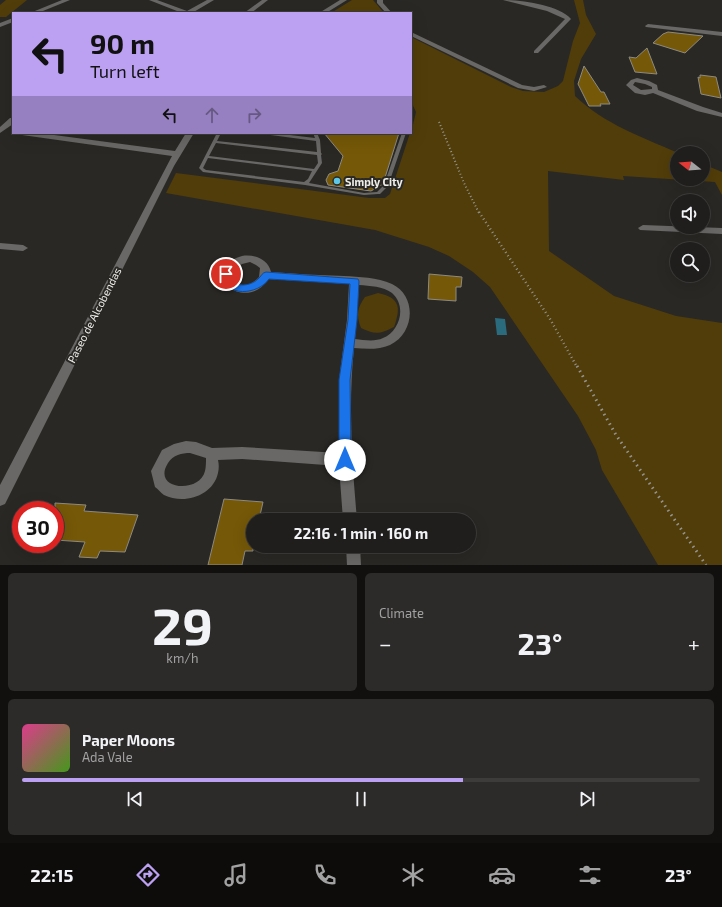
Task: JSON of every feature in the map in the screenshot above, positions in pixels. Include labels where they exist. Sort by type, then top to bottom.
[{"type":"street","points":[[36,12],[68,0]]},
{"type":"street","points":[[152,0],[184,12]]},
{"type":"street","points":[[189,12],[211,0]]},
{"type":"street","points":[[248,12],[265,0]]},
{"type":"street","points":[[324,12],[344,0]]},
{"type":"street","points":[[380,0],[380,3],[388,12]]},
{"type":"street","points":[[506,0],[559,12],[567,17],[568,19],[536,52]]},
{"type":"street","points":[[0,25],[12,20]]},
{"type":"street","points":[[648,26],[722,34]]},
{"type":"street","points":[[412,34],[520,87],[534,89],[544,87]]},
{"type":"street","points":[[654,91],[722,116]]},
{"type":"street","points":[[0,130],[12,121]]},
{"type":"street","points":[[0,130],[12,132]]},
{"type":"street","points":[[30,134],[176,154]]},
{"type":"street","points":[[79,140],[85,134]]},
{"type":"street","name":"Paseo de Alcobendas","points":[[0,499],[176,154],[189,134]]},
{"type":"street","points":[[643,228],[722,231]]},
{"type":"street","points":[[0,246],[23,248]]},
{"type":"street","points":[[266,275],[354,281],[387,285],[396,290],[403,297],[406,306],[406,316],[403,326],[395,337],[386,342],[371,344],[350,343]]},
{"type":"street","points":[[349,513],[345,460],[345,380],[350,343],[354,281]]},
{"type":"street","points":[[212,454],[233,453],[345,460]]},
{"type":"street","points":[[353,553],[354,565]]},
{"type":"lane","points":[[218,134],[201,168],[205,170],[364,194],[378,193],[386,186],[404,134]]},
{"type":"lane","points":[[274,134],[318,140]]},
{"type":"lane","points":[[305,184],[310,180],[314,170],[320,163],[318,140],[315,134]]},
{"type":"lane","points":[[214,142],[320,154]]},
{"type":"lane","points":[[207,157],[314,170]]},
{"type":"path","points":[[440,122],[464,183],[481,217],[550,319],[616,435],[706,565]]},
{"type":"shaded area","points":[[6,0],[27,0],[6,17],[0,17],[0,5]]},
{"type":"shaded area","points":[[352,0],[373,0],[383,12],[333,12]]},
{"type":"shaded area","points":[[574,0],[583,0],[586,15],[596,34],[581,59],[574,81],[575,96],[586,106],[611,122],[670,149],[670,179],[623,176],[624,180],[548,171],[549,251],[614,296],[676,316],[722,323],[722,565],[658,565],[602,470],[596,450],[578,416],[490,287],[473,272],[449,256],[429,247],[375,230],[166,193],[176,173],[369,198],[385,198],[390,194],[410,134],[412,134],[416,112],[412,103],[412,38],[511,87],[523,91],[544,92],[558,86],[563,81],[573,41],[580,23]]},
{"type":"shaded area","points":[[710,167],[722,172],[722,195],[715,182],[710,182]]},
{"type":"shaded area","points":[[378,293],[395,301],[397,304],[398,314],[394,327],[385,331],[374,333],[361,328],[358,319],[358,312],[365,297]]},
{"type":"water","points":[[495,318],[505,319],[507,335],[497,335]]},
{"type":"building","points":[[668,32],[703,36],[685,53],[653,43],[663,34]]},
{"type":"building","points":[[647,48],[657,74],[635,72],[629,57],[636,58]]},
{"type":"building","points":[[584,66],[601,92],[604,92],[610,104],[589,106],[578,84]]},
{"type":"building","points":[[700,75],[716,77],[721,98],[701,94],[698,77],[700,78]]},
{"type":"building","points":[[325,134],[399,134],[383,184],[371,191],[328,185],[326,180],[329,174],[338,171],[343,156]]},
{"type":"building","points":[[429,274],[462,277],[461,287],[456,287],[456,301],[428,299]]},
{"type":"building","points":[[224,499],[263,502],[261,513],[246,513],[246,551],[242,565],[208,565]]},
{"type":"building","points":[[64,504],[86,505],[84,511],[138,515],[125,552],[100,551],[97,558],[79,557],[85,542],[64,541]]},
{"type":"place","name":"Simply City","points":[[337,181]]},
{"type":"route","points":[[226,274],[227,280],[231,285],[238,288],[255,286],[262,281],[266,275],[354,281],[350,343],[345,380],[345,460]]}]
